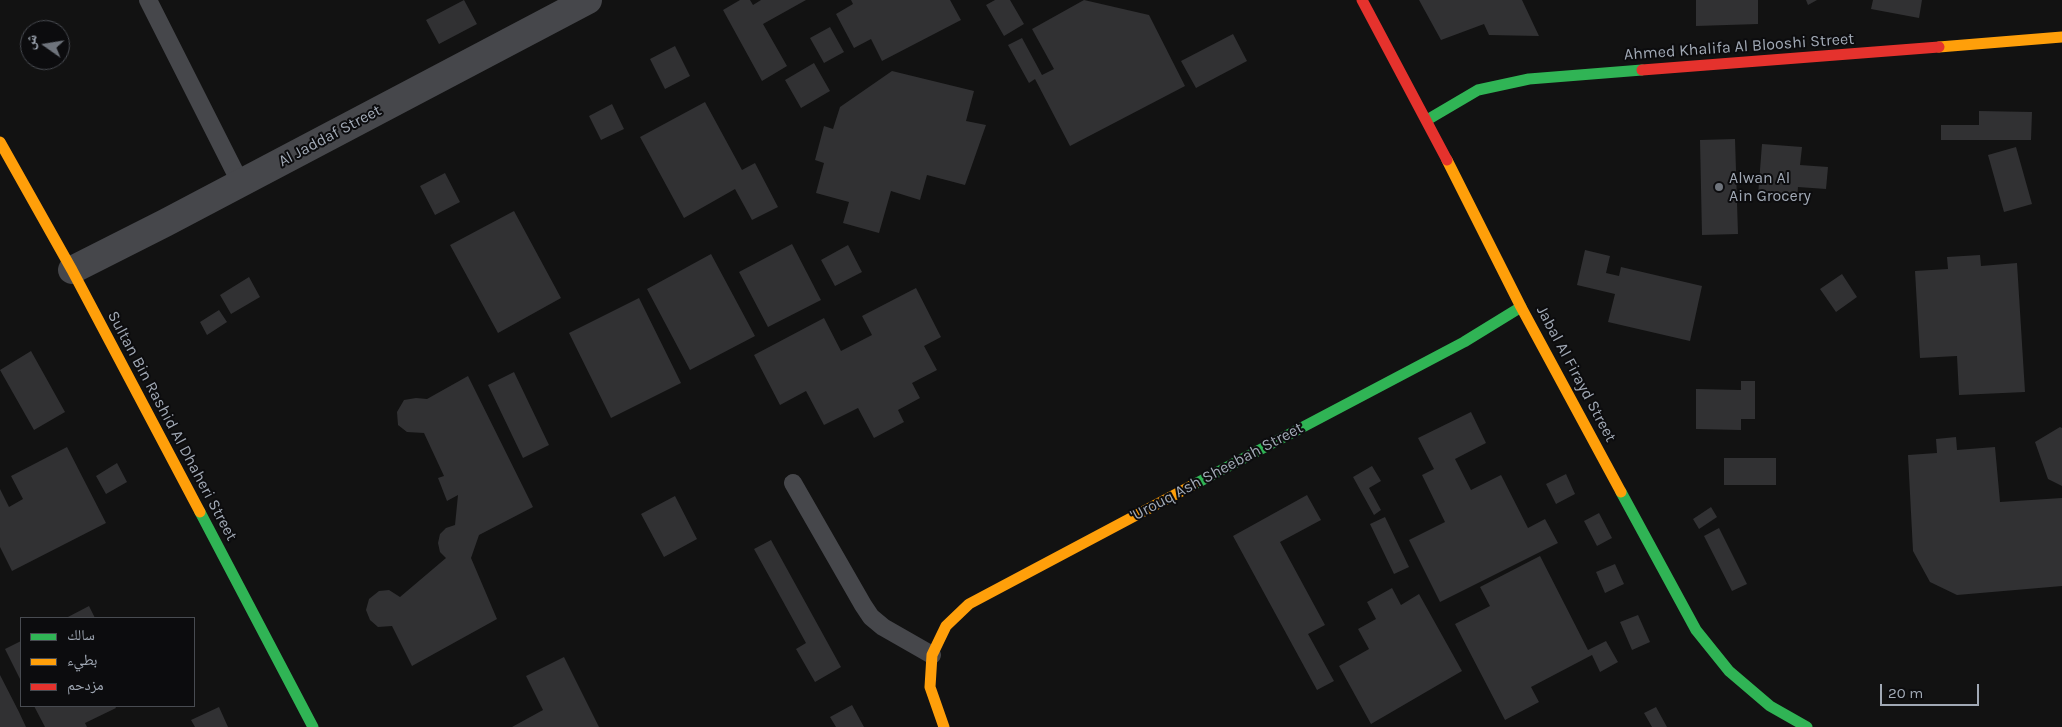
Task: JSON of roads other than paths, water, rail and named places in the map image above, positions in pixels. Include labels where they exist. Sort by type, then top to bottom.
[{"type":"street","name":"Al Jaddaf Street","points":[[72,270],[241,184],[588,0]]},
{"type":"street","name":"Jabal Al Firayd Street","points":[[1362,0],[1427,120],[1521,307],[1696,630],[1729,671],[1770,706],[1807,727]]},
{"type":"street","name":"Ahmed Khalifa Al Blooshi Street","points":[[1427,120],[1478,90],[1529,79],[2062,37]]},
{"type":"street","name":"Sultan Bin Rashid Al Dhaheri Street","points":[[0,142],[72,270],[313,727]]},
{"type":"street","name":"'Urouq Ash Sheebah Street","points":[[944,727],[930,687],[932,655],[946,626],[969,604],[1464,342],[1521,307]]},
{"type":"lane","points":[[148,0],[241,184]]},
{"type":"lane","points":[[793,483],[871,617],[883,627],[932,655]]},
{"type":"place","name":"Alwan Al Ain Grocery","points":[[1719,187]]}]
